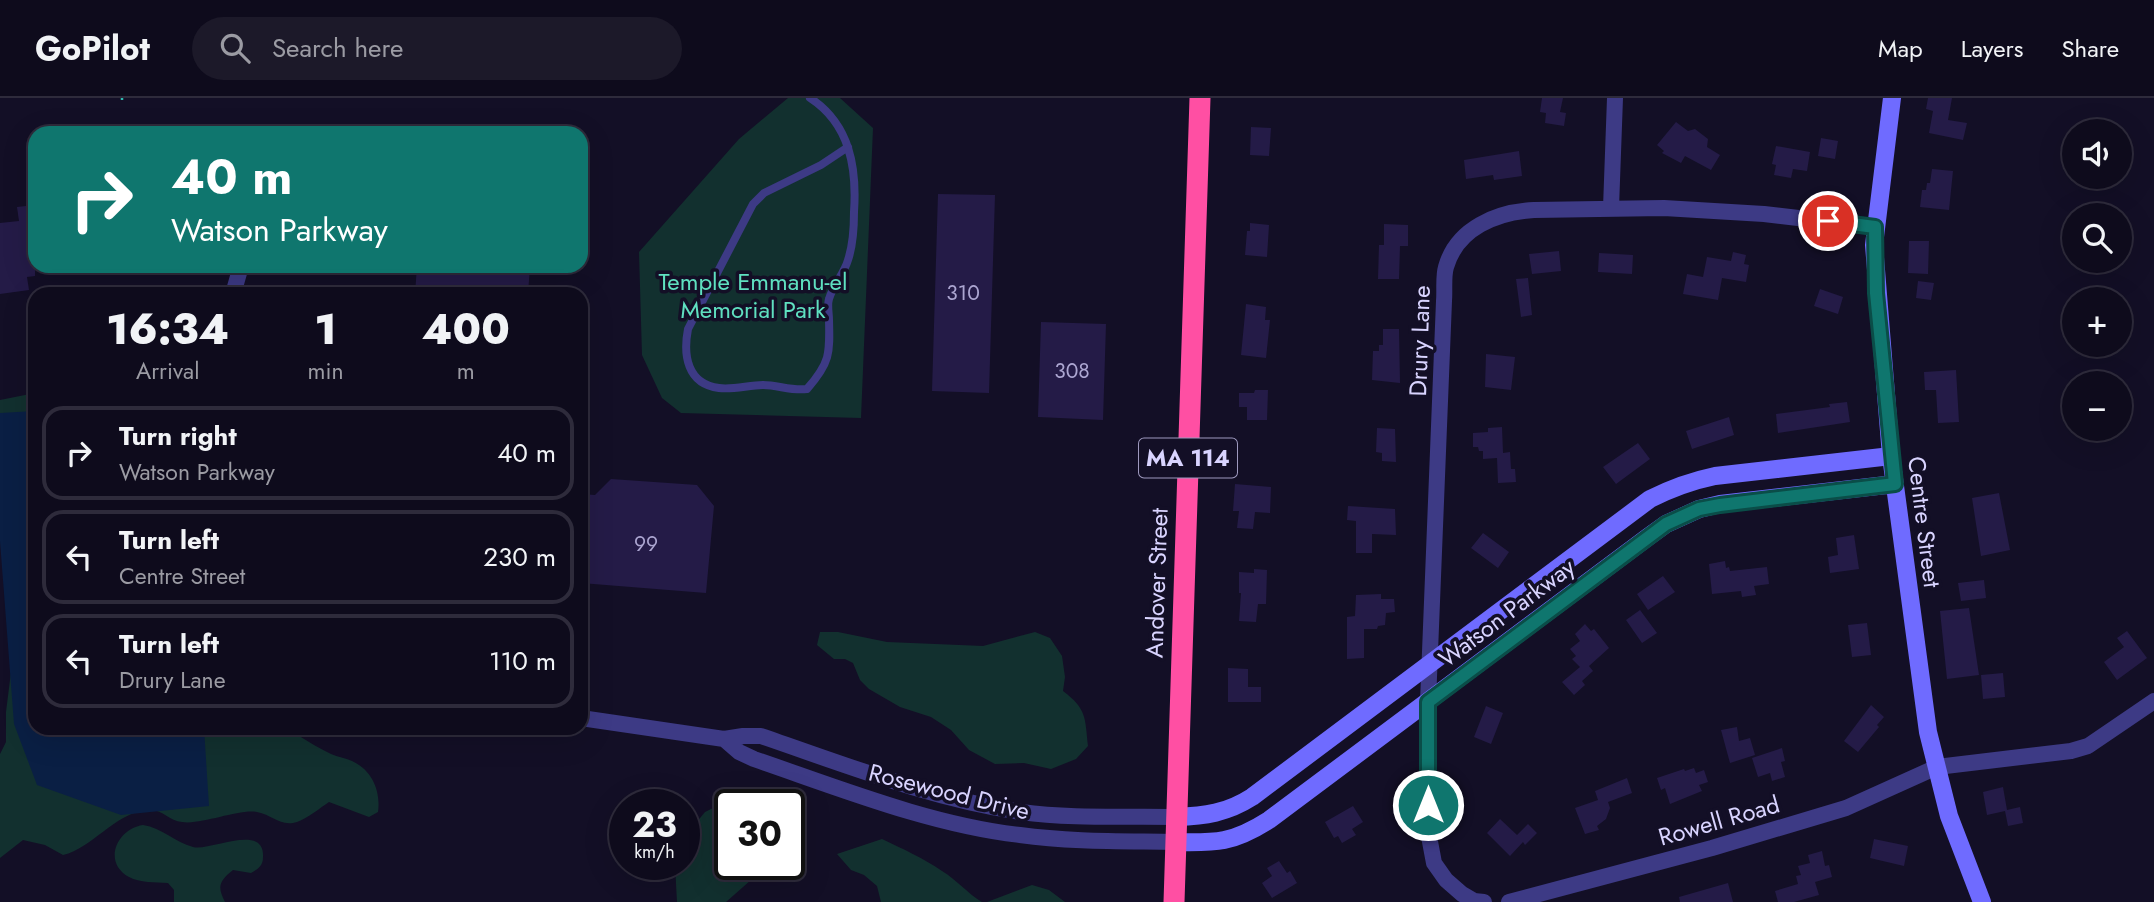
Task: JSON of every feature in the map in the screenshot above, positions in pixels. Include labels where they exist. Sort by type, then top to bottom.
[{"type":"highway","name":"Andover Street","points":[[1174,902],[1200,98]]},
{"type":"main road","name":"Centre Street","points":[[1892,98],[1875,227],[1876,293],[1891,456],[1926,719],[1949,816],[1982,902]]},
{"type":"main road","name":"Watson Parkway","points":[[1175,817],[1206,816],[1240,805],[1650,499],[1690,481],[1715,476],[1891,456]]},
{"type":"main road","name":"Watson Parkway","points":[[1175,842],[1215,843],[1234,839],[1254,830],[1666,524],[1682,515],[1720,505],[1895,484]]},
{"type":"street","points":[[1611,208],[1615,98]]},
{"type":"street","name":"Drury Lane","points":[[1428,702],[1446,268],[1453,252],[1464,238],[1476,226],[1514,211],[1611,208],[1765,214],[1875,227]]},
{"type":"street","name":"Rowell Road","points":[[1509,902],[1712,848],[1846,808],[1937,767],[2071,751],[2088,746],[2154,701]]},
{"type":"street","points":[[1428,702],[1428,831],[1434,863],[1446,880],[1462,894],[1474,901],[1484,902]]},
{"type":"street","name":"Rosewood Drive","points":[[588,719],[724,739],[761,736],[923,790],[1024,812],[1175,817]]},
{"type":"street","name":"Rosewood Drive","points":[[724,739],[739,752],[754,759],[917,813],[991,831],[1083,840],[1175,842]]},
{"type":"lane","points":[[810,98],[833,117],[844,134],[854,164],[856,192],[848,260],[828,300],[829,350],[825,366],[807,389],[794,390],[764,385],[720,388],[702,382],[692,373],[686,361],[688,329],[752,204],[764,193],[821,165],[848,147]]},
{"type":"green space","name":"Temple Emmanu-el Memorial Park","points":[[788,98],[840,98],[873,128],[861,418],[681,413],[662,398],[642,355],[639,252],[739,139]]},
{"type":"green space","points":[[28,394],[28,735],[298,735],[365,770],[374,782],[378,796],[378,812],[369,817],[329,802],[305,818],[291,823],[281,822],[257,812],[199,821],[177,821],[157,811],[147,810],[124,818],[84,846],[63,855],[45,845],[23,840],[0,858],[0,754],[6,742],[6,712],[18,616],[0,523],[0,400]]},
{"type":"green space","points":[[820,632],[838,632],[887,642],[983,646],[1035,632],[1050,638],[1062,656],[1065,677],[1063,691],[1081,709],[1088,746],[1076,759],[1051,769],[1024,763],[995,764],[969,750],[951,730],[931,717],[900,707],[869,689],[860,680],[853,663],[845,659],[834,659],[817,645]]},
{"type":"green space","points":[[714,808],[714,880],[751,880],[726,902],[677,902],[676,880],[700,880],[700,818]]},
{"type":"green space","points":[[143,825],[193,847],[255,841],[261,847],[262,863],[251,873],[233,870],[225,878],[220,888],[225,902],[174,902],[174,890],[168,883],[133,879],[121,871],[116,863],[116,847],[120,839],[134,828]]},
{"type":"green space","points":[[882,839],[935,866],[982,902],[881,902],[877,886],[864,875],[851,870],[837,854]]},
{"type":"green space","points":[[1032,885],[1049,890],[1065,902],[987,902]]},
{"type":"water","points":[[28,411],[28,735],[204,735],[209,806],[121,815],[37,785],[14,724],[0,541],[0,413]]},
{"type":"building","points":[[1542,98],[1563,98],[1560,112],[1566,113],[1564,126],[1545,123],[1546,113],[1540,112]]},
{"type":"building","points":[[1928,98],[1952,98],[1948,120],[1967,123],[1963,140],[1929,133],[1933,111],[1926,109]]},
{"type":"building","points":[[1676,122],[1688,131],[1695,129],[1708,139],[1707,147],[1720,155],[1711,170],[1685,156],[1681,163],[1662,153],[1664,151],[1657,145]]},
{"type":"building","points":[[1251,127],[1271,128],[1269,156],[1250,155]]},
{"type":"building","points":[[1821,138],[1838,141],[1835,159],[1818,156]]},
{"type":"building","points":[[1776,146],[1810,152],[1807,171],[1793,169],[1791,178],[1774,175],[1776,165],[1772,164]]},
{"type":"building","points":[[1519,151],[1522,176],[1494,180],[1493,175],[1466,179],[1464,160]]},
{"type":"building","points":[[1932,169],[1953,171],[1949,210],[1920,207],[1922,190],[1926,190],[1927,183],[1930,183]]},
{"type":"building","points":[[938,194],[995,195],[989,393],[932,391]]},
{"type":"building","points":[[28,206],[28,273],[35,273],[35,276],[27,277],[28,290],[0,294],[0,223],[19,221],[17,207]]},
{"type":"building","points":[[1250,223],[1269,225],[1267,257],[1245,255]]},
{"type":"building","points":[[1384,224],[1408,225],[1408,246],[1400,246],[1399,279],[1378,279],[1379,245],[1384,245]]},
{"type":"building","points":[[1909,241],[1929,241],[1928,274],[1908,273]]},
{"type":"building","points":[[1559,251],[1561,271],[1532,274],[1529,254]]},
{"type":"building","points":[[1733,252],[1746,255],[1744,264],[1749,265],[1746,282],[1722,278],[1718,300],[1683,294],[1687,274],[1703,277],[1707,257],[1731,261]]},
{"type":"building","points":[[1599,253],[1633,255],[1632,274],[1598,272]]},
{"type":"building","points":[[416,273],[530,273],[528,287],[416,287]]},
{"type":"building","points":[[1528,278],[1532,315],[1521,317],[1516,279]]},
{"type":"building","points":[[1918,281],[1934,283],[1931,300],[1916,298]]},
{"type":"building","points":[[1820,289],[1843,297],[1838,314],[1814,306]]},
{"type":"building","points":[[1246,304],[1266,307],[1265,320],[1270,320],[1266,358],[1241,355]]},
{"type":"building","points":[[1041,322],[1106,324],[1103,420],[1038,417]]},
{"type":"building","points":[[1383,329],[1399,329],[1400,383],[1372,380],[1373,351],[1379,351],[1379,345],[1383,345]]},
{"type":"building","points":[[1486,354],[1515,357],[1511,390],[1485,387]]},
{"type":"building","points":[[1956,370],[1959,422],[1938,423],[1936,390],[1925,390],[1924,372]]},
{"type":"building","points":[[1255,390],[1268,390],[1267,420],[1247,420],[1247,407],[1239,407],[1239,393],[1254,393]]},
{"type":"building","points":[[1847,402],[1850,422],[1778,433],[1776,414]]},
{"type":"building","points":[[1729,417],[1734,435],[1692,449],[1686,431]]},
{"type":"building","points":[[1502,427],[1503,453],[1510,452],[1511,469],[1515,469],[1516,482],[1498,483],[1497,458],[1483,459],[1483,451],[1473,447],[1473,433]]},
{"type":"building","points":[[1377,428],[1395,429],[1396,462],[1382,461],[1382,453],[1376,452]]},
{"type":"building","points":[[1638,443],[1650,459],[1616,484],[1603,467]]},
{"type":"building","points":[[611,479],[697,485],[714,506],[706,593],[588,584],[588,494],[595,495]]},
{"type":"building","points":[[1235,484],[1271,487],[1270,513],[1255,512],[1253,529],[1237,528],[1239,511],[1233,511]]},
{"type":"building","points":[[1999,493],[2010,550],[1981,556],[1972,498]]},
{"type":"building","points":[[1348,506],[1395,509],[1396,535],[1372,534],[1372,553],[1356,553],[1356,521],[1347,520]]},
{"type":"building","points":[[1483,533],[1509,552],[1498,568],[1471,548]]},
{"type":"building","points":[[1854,535],[1859,569],[1830,573],[1828,557],[1838,555],[1836,538]]},
{"type":"building","points":[[1725,561],[1726,568],[1729,567],[1730,571],[1767,567],[1769,584],[1754,586],[1756,595],[1742,597],[1741,591],[1712,594],[1709,564]]},
{"type":"building","points":[[1254,569],[1267,570],[1266,604],[1258,604],[1256,622],[1239,621],[1239,572],[1254,573]]},
{"type":"building","points":[[1663,576],[1675,592],[1648,610],[1637,594]]},
{"type":"building","points":[[1984,580],[1986,598],[1961,601],[1958,583]]},
{"type":"building","points":[[1381,594],[1381,599],[1394,599],[1395,612],[1386,613],[1385,625],[1378,626],[1377,629],[1364,629],[1364,658],[1347,659],[1347,617],[1355,616],[1356,595]]},
{"type":"building","points":[[1969,608],[1979,675],[1947,679],[1940,611]]},
{"type":"building","points":[[1640,610],[1657,633],[1642,643],[1626,620]]},
{"type":"building","points":[[1867,623],[1871,655],[1852,657],[1848,625]]},
{"type":"building","points":[[1585,624],[1591,631],[1594,629],[1609,648],[1589,666],[1593,671],[1582,681],[1585,685],[1574,695],[1562,682],[1580,667],[1572,659],[1576,656],[1570,649],[1580,641],[1575,634]]},
{"type":"building","points":[[2127,631],[2147,658],[2117,680],[2104,662],[2124,647],[2117,638]]},
{"type":"building","points":[[1228,668],[1248,669],[1248,687],[1261,687],[1261,702],[1228,702]]},
{"type":"building","points":[[2003,673],[2005,697],[1983,699],[1981,675]]},
{"type":"building","points":[[1871,705],[1884,717],[1858,752],[1844,741]]},
{"type":"building","points":[[1486,706],[1503,713],[1491,744],[1474,737]]},
{"type":"building","points":[[1737,727],[1739,741],[1750,738],[1755,755],[1730,763],[1721,730]]},
{"type":"building","points":[[1782,748],[1785,761],[1781,762],[1785,777],[1772,781],[1770,773],[1758,777],[1752,758]]},
{"type":"building","points":[[1694,768],[1696,773],[1704,770],[1708,782],[1699,785],[1702,791],[1670,804],[1665,788],[1661,790],[1657,778]]},
{"type":"building","points":[[1627,778],[1632,793],[1608,802],[1610,808],[1606,819],[1597,826],[1599,830],[1585,834],[1575,808],[1598,800],[1595,791]]},
{"type":"building","points":[[2003,787],[2007,810],[2020,807],[2023,823],[2008,826],[2005,811],[1987,815],[1983,792]]},
{"type":"building","points":[[1353,806],[1363,822],[1352,829],[1356,835],[1342,843],[1338,836],[1334,838],[1325,822]]},
{"type":"building","points":[[1500,819],[1517,835],[1528,824],[1537,833],[1525,845],[1523,842],[1510,856],[1487,833]]},
{"type":"building","points":[[1874,839],[1908,846],[1904,866],[1870,858]]},
{"type":"building","points":[[1822,851],[1825,866],[1829,865],[1832,877],[1815,882],[1819,895],[1794,902],[1778,902],[1775,891],[1798,884],[1796,876],[1801,875],[1798,866],[1810,863],[1808,855]]},
{"type":"building","points":[[1279,861],[1287,873],[1290,871],[1297,883],[1272,898],[1262,883],[1272,876],[1267,868]]},
{"type":"building","points":[[1728,883],[1733,902],[1680,902],[1679,897]]},
{"type":"route","points":[[1428,805],[1428,702],[1666,524],[1699,509],[1720,505],[1895,484],[1876,293],[1875,227],[1828,221]]}]
